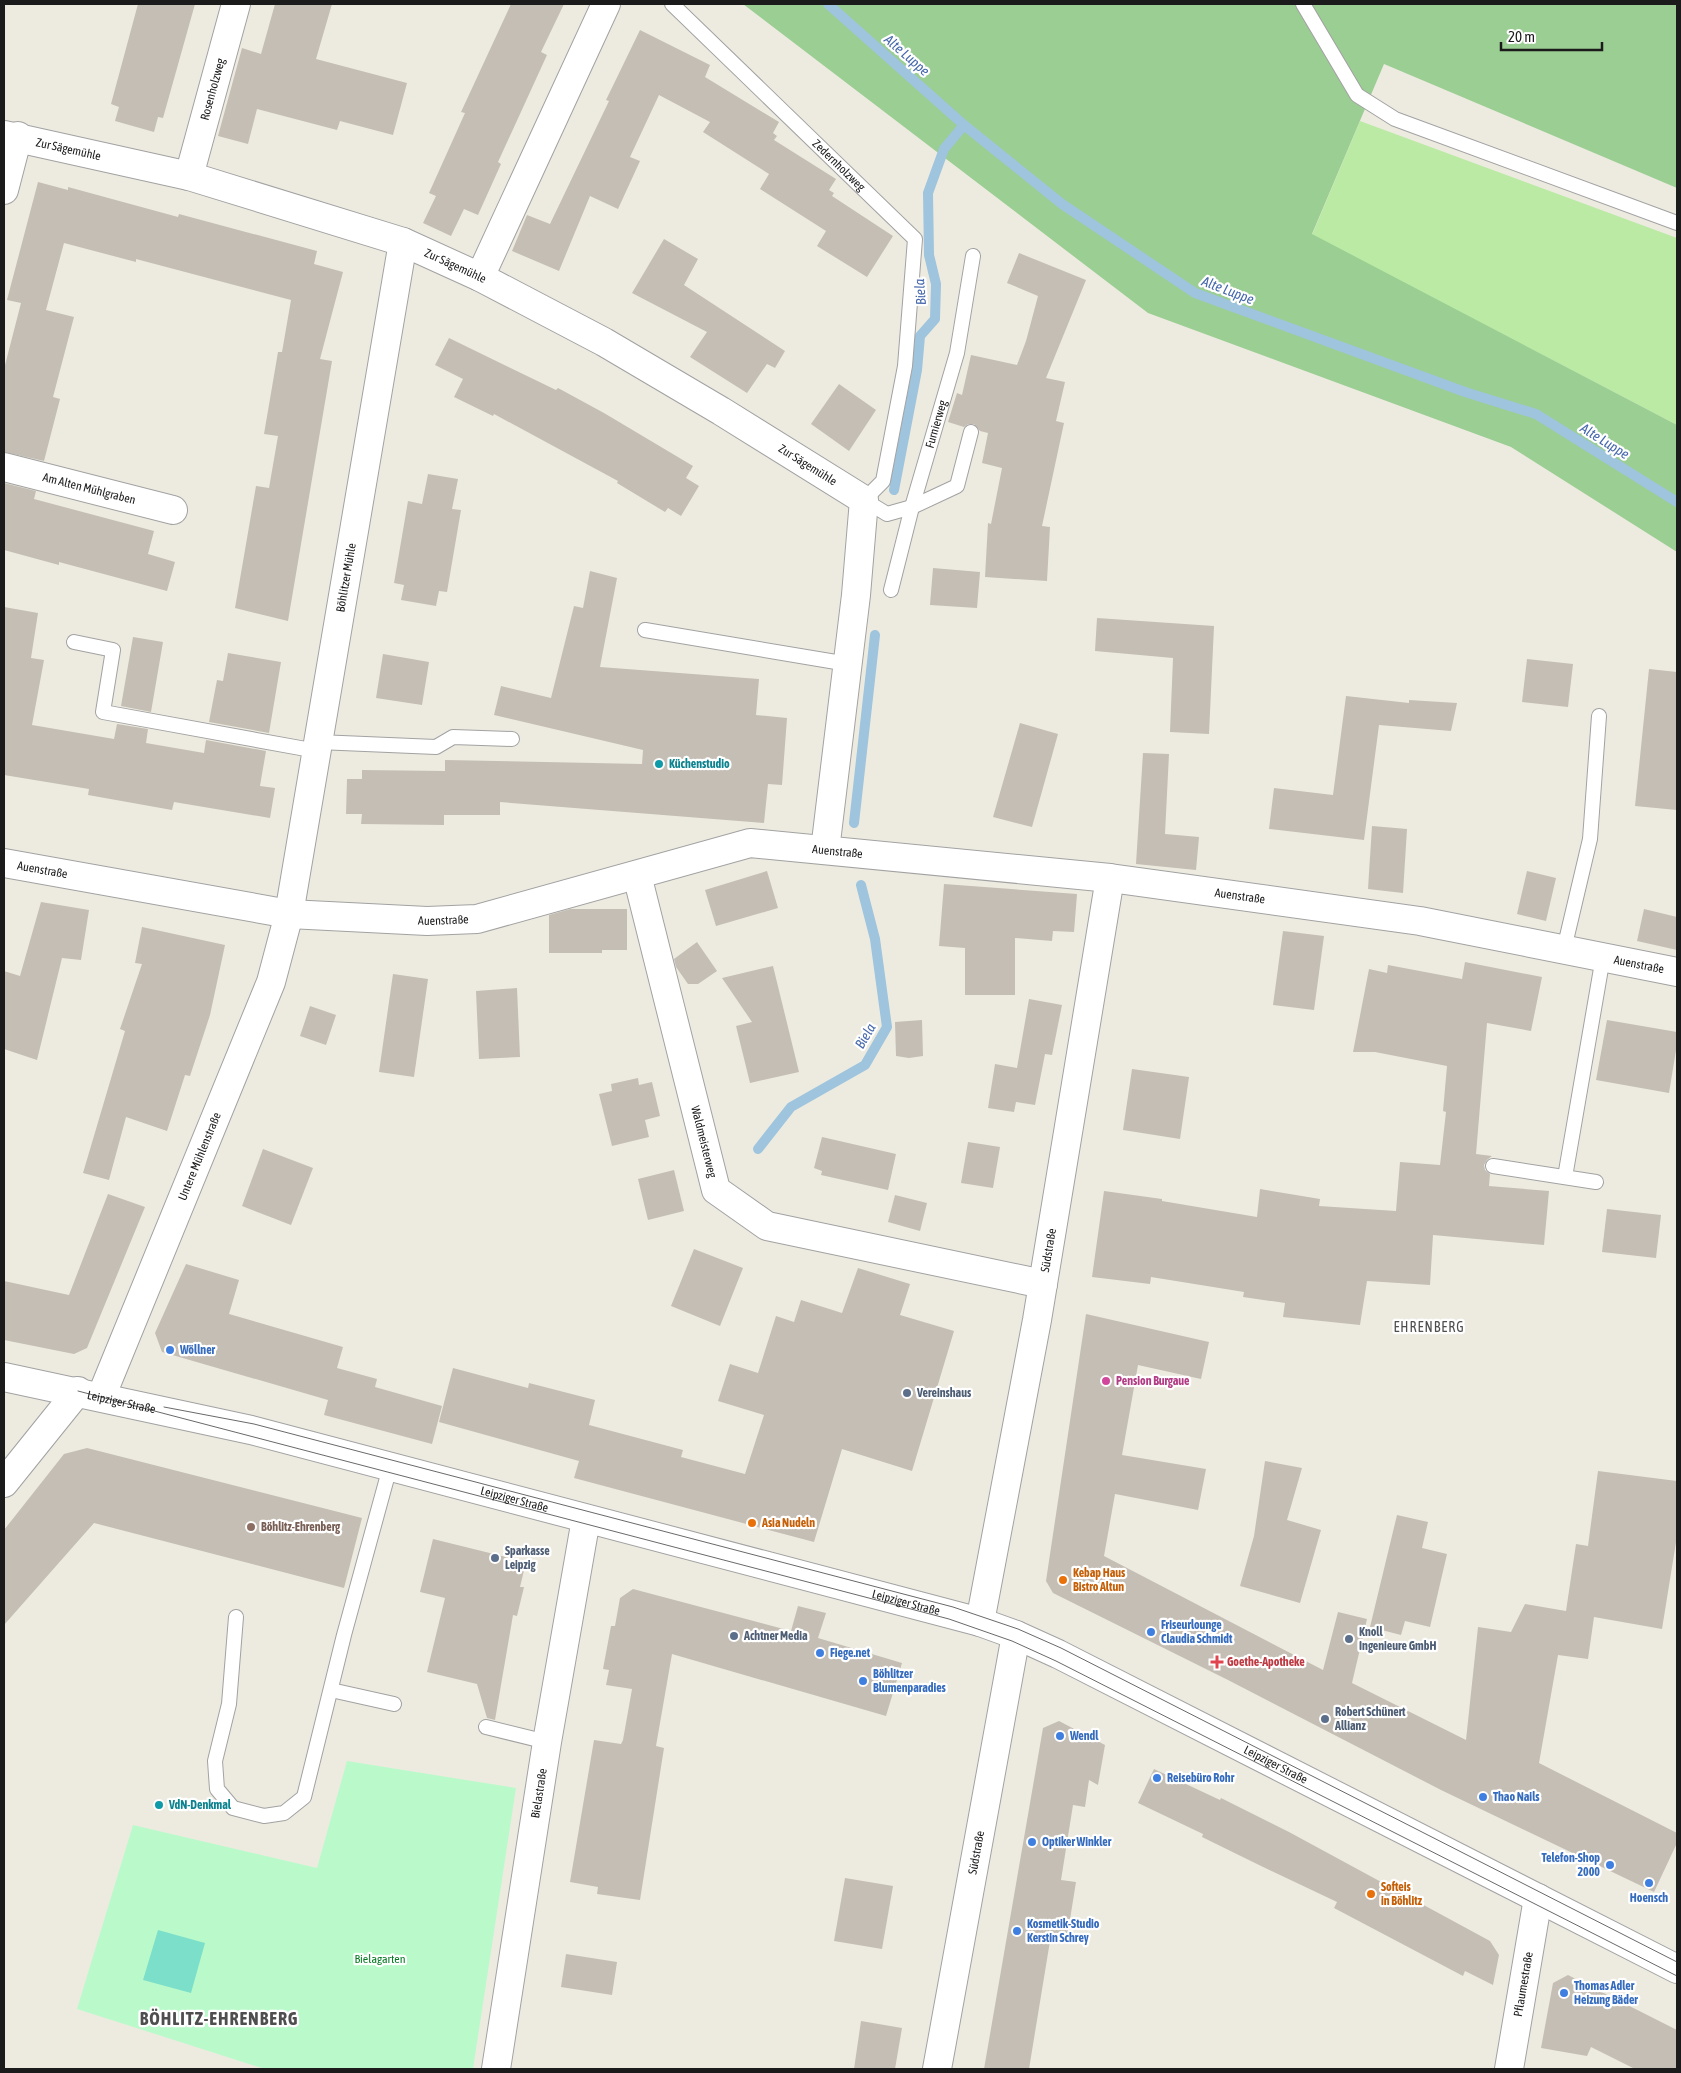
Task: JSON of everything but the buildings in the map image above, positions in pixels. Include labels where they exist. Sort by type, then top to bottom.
[{"type":"street","name":"Rosenholzweg","points":[[189,176],[236,4]]},
{"type":"street","points":[[480,277],[606,4]]},
{"type":"street","name":"Zur Sägemühle","points":[[11,136],[189,176],[403,242],[480,277],[612,347],[721,411],[864,500]]},
{"type":"street","points":[[4,190],[11,136]]},
{"type":"street","name":"Böhlitzer Mühle","points":[[289,914],[403,242]]},
{"type":"street","name":"Am Alten Mühlgraben","points":[[4,467],[174,510]]},
{"type":"street","points":[[824,850],[856,595],[864,500]]},
{"type":"street","name":"Auenstraße","points":[[4,863],[289,914],[427,921],[477,919],[750,843],[1110,878],[1420,921],[1677,972]]},
{"type":"street","name":"Waldmeisterweg","points":[[637,875],[716,1190],[767,1226],[1043,1284]]},
{"type":"street","name":"Südstraße","points":[[980,1622],[1043,1284],[1110,878]]},
{"type":"street","name":"Untere Mühlenstraße","points":[[4,1483],[90,1394],[271,982],[289,914]]},
{"type":"street","name":"Leipziger Straße","points":[[4,1377],[251,1430],[980,1622],[1016,1635],[1058,1654],[1677,1969]]},
{"type":"street","name":"Bielastraße","points":[[496,2069],[547,1742],[586,1519]]},
{"type":"street","name":"Südstraße","points":[[937,2069],[1016,1635]]},
{"type":"street","name":"Pflaumestraße","points":[[1508,2069],[1538,1898]]},
{"type":"lane","name":"Zedernholzweg","points":[[672,4],[916,239],[905,366],[883,481],[864,500]]},
{"type":"lane","points":[[1303,4],[1357,96],[1395,119],[1677,223]]},
{"type":"lane","name":"Furnierweg","points":[[891,590],[912,507],[957,353],[973,256]]},
{"type":"lane","points":[[864,500],[887,514],[912,507],[957,486],[971,432]]},
{"type":"lane","points":[[645,630],[848,664]]},
{"type":"lane","points":[[74,642],[113,650],[103,712],[317,746],[436,747],[453,737],[512,739]]},
{"type":"lane","points":[[1564,949],[1590,839],[1599,716]]},
{"type":"lane","points":[[1565,1177],[1603,957]]},
{"type":"lane","points":[[1493,1166],[1596,1182]]},
{"type":"lane","points":[[236,1617],[229,1704],[214,1761],[217,1789],[233,1808],[264,1816],[284,1813],[304,1797],[332,1690],[344,1635],[390,1468]]},
{"type":"lane","points":[[332,1690],[394,1704]]},
{"type":"lane","points":[[486,1727],[547,1742]]},
{"type":"green space","points":[[743,4],[1677,4],[1677,188],[1384,64],[1312,234],[1677,425],[1677,552],[1511,447],[1148,313]]},
{"type":"green space","points":[[1360,121],[1677,238],[1677,425],[1312,235]]},
{"type":"green space","name":"Bielagarten","points":[[347,1761],[516,1788],[473,2069],[265,2069],[77,2009],[133,1825],[317,1868]]},
{"type":"shaded area","points":[[158,1930],[205,1943],[191,1993],[143,1980]]},
{"type":"waterway","name":"Alte Luppe","points":[[828,4],[964,125],[1062,204],[1195,293],[1465,392],[1536,414],[1677,502]]},
{"type":"waterway","name":"Biela","points":[[894,490],[917,370],[920,336],[935,319],[936,284],[929,255],[928,193],[944,149],[964,125]]},
{"type":"waterway","name":"Biela","points":[[854,823],[875,635]]},
{"type":"waterway","name":"Biela","points":[[758,1149],[791,1107],[865,1065],[887,1027],[875,939],[861,885]]},
{"type":"tram line","points":[[78,1391],[949,1619],[1012,1641],[1056,1661],[1677,1976]]},
{"type":"tram line","points":[[164,1407],[254,1424],[953,1607],[1018,1629],[1061,1648],[1677,1962]]},
{"type":"place","name":"Küchenstudio","points":[[659,764]]},
{"type":"place","name":"Wöllner","points":[[170,1350]]},
{"type":"place","name":"Pension Burgaue","points":[[1106,1381]]},
{"type":"place","name":"Vereinshaus","points":[[907,1393]]},
{"type":"place","name":"Asia Nudeln","points":[[752,1523]]},
{"type":"place","name":"Böhlitz-Ehrenberg","points":[[251,1527]]},
{"type":"place","name":"Sparkasse Leipzig","points":[[495,1558]]},
{"type":"place","name":"Kebap Haus Bistro Altun","points":[[1063,1580]]},
{"type":"place","name":"Friseurlounge Claudia Schmidt","points":[[1151,1632]]},
{"type":"place","name":"Achtner Media","points":[[734,1636]]},
{"type":"place","name":"Knoll Ingenieure GmbH","points":[[1349,1639]]},
{"type":"place","name":"Fiege.net","points":[[820,1653]]},
{"type":"place","name":"Goethe-Apotheke","points":[[1217,1662]]},
{"type":"place","name":"Böhlitzer Blumenparadies","points":[[863,1681]]},
{"type":"place","name":"Robert Schünert Allianz","points":[[1325,1719]]},
{"type":"place","name":"Wendl","points":[[1060,1736]]},
{"type":"place","name":"Reisebüro Rohr","points":[[1157,1778]]},
{"type":"place","name":"Thao Nails","points":[[1483,1797]]},
{"type":"place","name":"VdN-Denkmal","points":[[159,1805]]},
{"type":"place","name":"Optiker Winkler","points":[[1032,1842]]},
{"type":"place","name":"Telefon-Shop 2000","points":[[1610,1865]]},
{"type":"place","name":"Hoensch","points":[[1649,1883]]},
{"type":"place","name":"Softeis in Böhlitz","points":[[1371,1894]]},
{"type":"place","name":"Kosmetik-Studio Kerstin Schrey","points":[[1017,1931]]},
{"type":"place","name":"Thomas Adler Heizung Bäder","points":[[1564,1993]]},
{"type":"district","name":"EHRENBERG","points":[[1429,1327]]},
{"type":"district","name":"BÖHLITZ-EHRENBERG","points":[[219,2018]]}]
